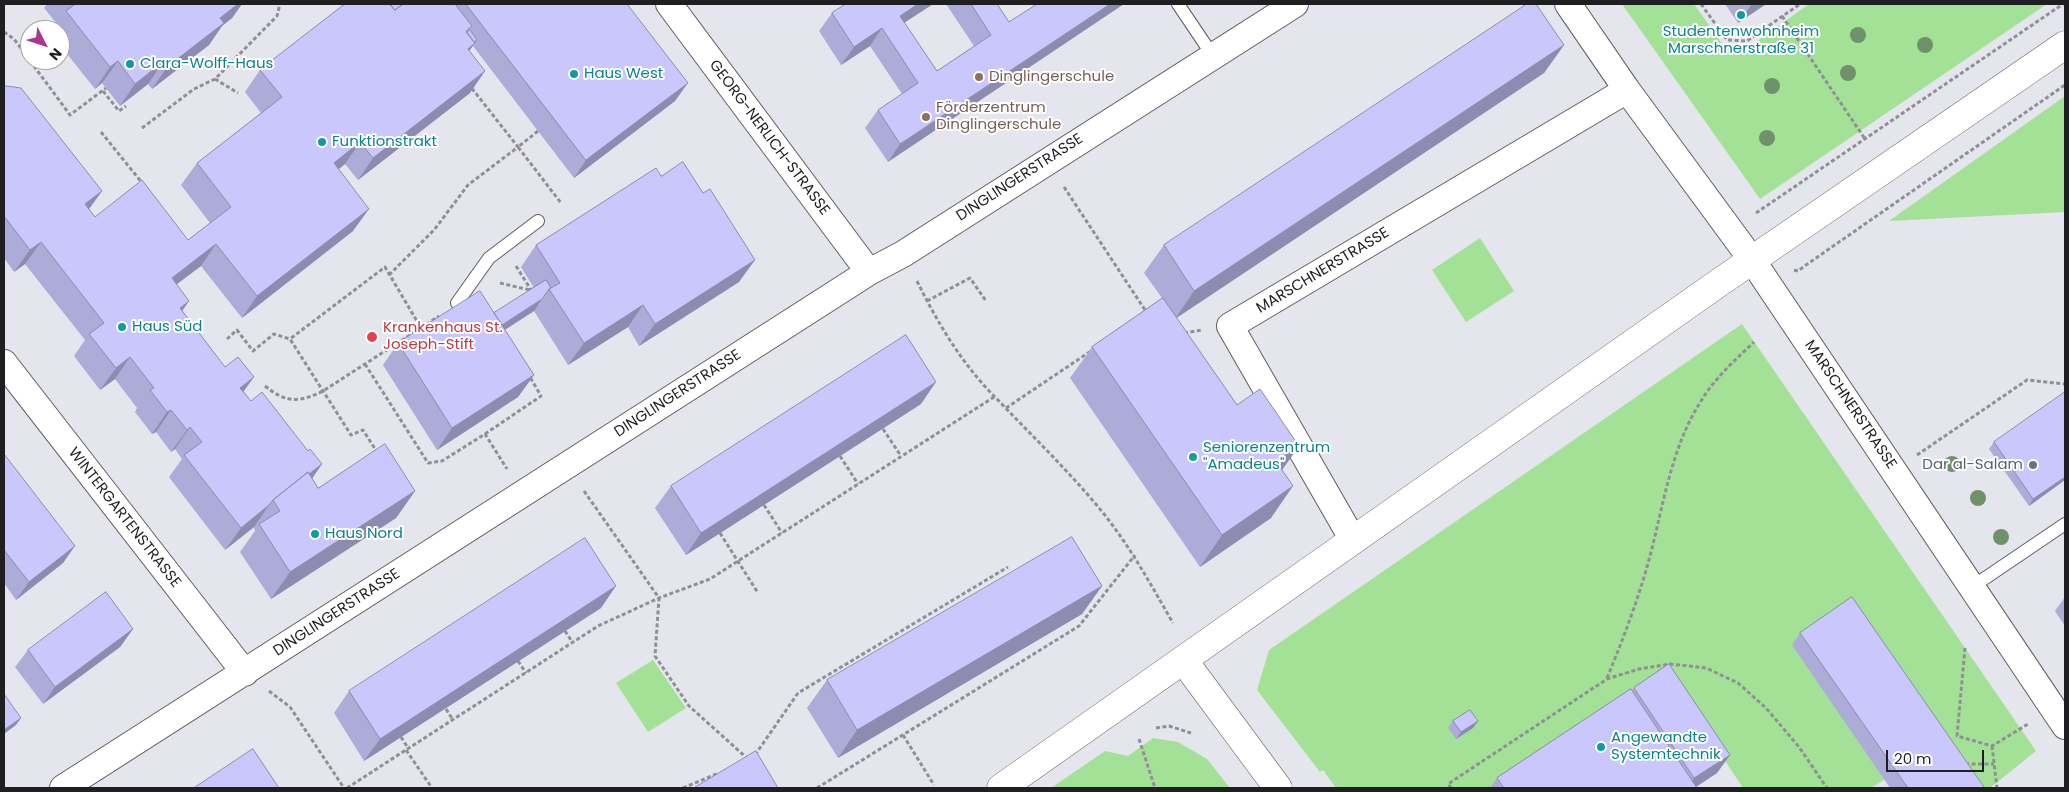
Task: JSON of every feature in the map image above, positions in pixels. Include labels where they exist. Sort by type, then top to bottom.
[{"type":"main road","points":[[1001,788],[1752,260],[2065,45]]},
{"type":"main road","points":[[1184,661],[1278,788]]},
{"type":"street","name":"GEORG-NERLICH-STRASSE","points":[[670,4],[869,272]]},
{"type":"street","name":"MARSCHNERSTRASSE","points":[[1568,4],[1627,90],[1752,260],[2059,717]]},
{"type":"street","name":"DINGLINGERSTRASSE","points":[[62,788],[245,673],[869,272],[903,254],[1047,160],[1213,56],[1288,5]]},
{"type":"street","name":"MARSCHNERSTRASSE","points":[[1230,326],[1627,90]]},
{"type":"street","points":[[1230,326],[1353,540]]},
{"type":"street","name":"WINTERGARTENSTRASSE","points":[[4,364],[245,673]]},
{"type":"lane","points":[[1178,4],[1213,56]]},
{"type":"lane","points":[[458,303],[489,258],[538,221]]},
{"type":"lane","points":[[1972,587],[2065,524]]},
{"type":"path","points":[[142,128],[194,89],[215,79],[277,16],[280,4]]},
{"type":"path","points":[[1701,4],[1727,40],[1746,42],[1800,4]]},
{"type":"path","points":[[1730,231],[2063,4]]},
{"type":"path","points":[[1782,16],[1866,138]]},
{"type":"path","points":[[4,32],[14,39],[70,115],[104,89],[119,111],[126,106]]},
{"type":"path","points":[[215,79],[238,93]]},
{"type":"path","points":[[467,82],[561,203]]},
{"type":"path","points":[[1798,271],[2065,85]]},
{"type":"path","points":[[389,274],[434,230],[468,185],[538,131]]},
{"type":"path","points":[[101,132],[144,186]]},
{"type":"path","points":[[1047,160],[1148,314],[1140,319]]},
{"type":"path","points":[[903,254],[946,335],[994,397],[1044,446],[1082,488],[1134,555],[1173,623]]},
{"type":"path","points":[[514,262],[534,295]]},
{"type":"path","points":[[265,386],[276,395],[291,400],[308,399],[421,328],[385,267],[290,339]]},
{"type":"path","points":[[927,301],[970,278],[986,301]]},
{"type":"path","points":[[507,285],[531,290]]},
{"type":"path","points":[[1183,333],[1230,326]]},
{"type":"path","points":[[227,339],[237,330],[253,351],[274,334],[290,339],[351,435],[363,430],[379,455]]},
{"type":"path","points":[[1607,679],[1624,636],[1647,567],[1668,482],[1683,436],[1701,401],[1725,370],[1754,342]]},
{"type":"path","points":[[1006,408],[1092,350]]},
{"type":"path","points":[[365,364],[428,463],[442,461],[541,396],[526,371]]},
{"type":"path","points":[[1894,471],[2027,380],[2065,384]]},
{"type":"path","points":[[245,673],[290,707],[346,788],[598,626],[659,598],[710,579],[994,397]]},
{"type":"path","points":[[883,429],[901,456]]},
{"type":"path","points":[[485,434],[523,494]]},
{"type":"path","points":[[840,456],[858,484]]},
{"type":"path","points":[[566,466],[659,598],[655,656],[689,706],[750,761]]},
{"type":"path","points":[[764,505],[782,533]]},
{"type":"path","points":[[720,533],[758,593]]},
{"type":"path","points":[[817,788],[1079,626],[1134,555]]},
{"type":"path","points":[[742,764],[750,761],[798,693],[1008,567]]},
{"type":"path","points":[[565,631],[573,643]]},
{"type":"path","points":[[1965,648],[1957,736],[1992,746],[2059,717]]},
{"type":"path","points":[[518,662],[526,673]]},
{"type":"path","points":[[1451,788],[1448,784],[1607,679],[1639,669],[1670,664],[1706,668],[1738,683],[1766,708],[1799,747],[1827,788]]},
{"type":"path","points":[[446,709],[453,720]]},
{"type":"path","points":[[1156,728],[1169,726],[1191,733]]},
{"type":"path","points":[[903,735],[934,785]]},
{"type":"path","points":[[401,737],[432,788]]},
{"type":"path","points":[[1138,739],[1155,788]]},
{"type":"path","points":[[1992,746],[1997,788]]},
{"type":"path","points":[[1957,764],[1994,764]]},
{"type":"path","points":[[682,788],[725,771]]},
{"type":"green space","points":[[1622,4],[1694,4],[1725,48],[1745,50],[1809,4],[2047,4],[1760,199]]},
{"type":"green space","points":[[2065,96],[2065,212],[1889,221]]},
{"type":"green space","points":[[1480,238],[1514,291],[1466,322],[1432,270]]},
{"type":"green space","points":[[1742,324],[2036,751],[1990,788],[1967,788],[1884,780],[1871,788],[1743,788],[1667,673],[1496,788],[1336,788],[1323,770],[1320,772],[1257,690],[1269,650]]},
{"type":"green space","points":[[653,660],[686,708],[648,732],[616,683]]},
{"type":"green space","points":[[1153,738],[1178,742],[1207,759],[1230,788],[1051,788],[1105,751],[1128,756]]},
{"type":"building","name":"Clara-Wolff-Haus","points":[[73,4],[238,4],[220,18],[224,23],[167,67],[163,62],[135,84],[118,61],[110,67],[66,11]]},
{"type":"building","points":[[345,4],[390,4],[395,10],[403,4],[455,4],[472,26],[466,31],[475,43],[468,49],[485,71],[373,158],[360,142],[334,163],[369,209],[257,296],[216,244],[172,278],[189,301],[180,308],[225,367],[238,357],[254,377],[240,388],[251,401],[262,392],[308,451],[310,449],[322,464],[309,474],[308,472],[241,528],[184,455],[202,442],[190,427],[187,430],[171,410],[167,412],[150,390],[154,388],[130,357],[116,368],[89,334],[104,323],[41,242],[30,250],[4,216],[4,86],[21,88],[102,191],[85,204],[95,217],[142,180],[188,240],[231,207],[197,163],[282,97],[260,70]]},
{"type":"building","points":[[390,4],[403,4],[395,10]]},
{"type":"building","name":"Haus West","points":[[466,4],[627,4],[688,83],[586,160]]},
{"type":"building","name":"Dinglingerschule","points":[[846,4],[918,4],[900,16],[937,71],[991,35],[971,4],[997,4],[1009,22],[1037,4],[1110,4],[900,144],[878,110],[918,83],[882,28],[854,47],[832,13]]},
{"type":"building","points":[[1527,4],[1536,4],[1564,45],[1194,291],[1164,245]]},
{"type":"building","points":[[470,30],[477,40],[474,42],[467,33]]},
{"type":"building","points":[[683,162],[703,193],[710,189],[755,260],[655,324],[643,305],[584,343],[549,289],[560,283],[536,245],[656,168],[661,176]]},
{"type":"building","points":[[546,280],[551,288],[542,299],[502,325],[494,313]]},
{"type":"building","points":[[480,291],[534,375],[452,428],[398,343]]},
{"type":"building","points":[[1163,298],[1237,405],[1260,389],[1299,446],[1276,461],[1293,486],[1222,535],[1092,347]]},
{"type":"building","points":[[906,335],[936,382],[701,533],[671,486]]},
{"type":"building","name":"Dar al-Salam","points":[[2065,392],[2065,477],[2033,499],[1994,442]]},
{"type":"building","name":"Haus Nord","points":[[385,444],[415,491],[290,572],[259,524],[280,511],[273,500],[308,472],[318,488]]},
{"type":"building","points":[[4,454],[75,546],[29,582],[4,550]]},
{"type":"building","points":[[1072,537],[1102,586],[857,730],[827,680]]},
{"type":"building","points":[[585,538],[616,586],[380,739],[349,691]]},
{"type":"building","points":[[106,592],[133,629],[55,687],[28,650]]},
{"type":"building","points":[[1852,597],[1983,788],[1908,788],[1800,633]]},
{"type":"building","points":[[1669,664],[1730,755],[1694,778],[1634,688]]},
{"type":"building","name":"Angewandte Systemtechnik","points":[[1631,689],[1697,788],[1504,788],[1497,778]]},
{"type":"building","points":[[4,694],[21,718],[4,730]]},
{"type":"building","points":[[1470,710],[1478,721],[1461,732],[1453,721]]},
{"type":"building","points":[[253,749],[279,788],[194,788]]},
{"type":"building","points":[[756,751],[778,788],[694,788]]},
{"type":"place","name":"Studentenwohnheim Marschnerstraße 31","points":[[1741,15]]},
{"type":"place","name":"Clara-Wolff-Haus","points":[[130,64]]},
{"type":"place","name":"Haus West","points":[[574,74]]},
{"type":"place","name":"Dinglingerschule","points":[[979,77]]},
{"type":"place","name":"Förderzentrum Dinglingerschule","points":[[926,117]]},
{"type":"place","name":"Funktionstrakt","points":[[322,142]]},
{"type":"place","name":"Haus Süd","points":[[122,327]]},
{"type":"place","name":"Krankenhaus St. Joseph-Stift","points":[[372,337]]},
{"type":"place","name":"Seniorenzentrum \"Amadeus\"","points":[[1193,457]]},
{"type":"place","name":"Dar al-Salam","points":[[2033,465]]},
{"type":"place","name":"Haus Nord","points":[[315,534]]},
{"type":"place","name":"Angewandte Systemtechnik","points":[[1601,747]]}]
